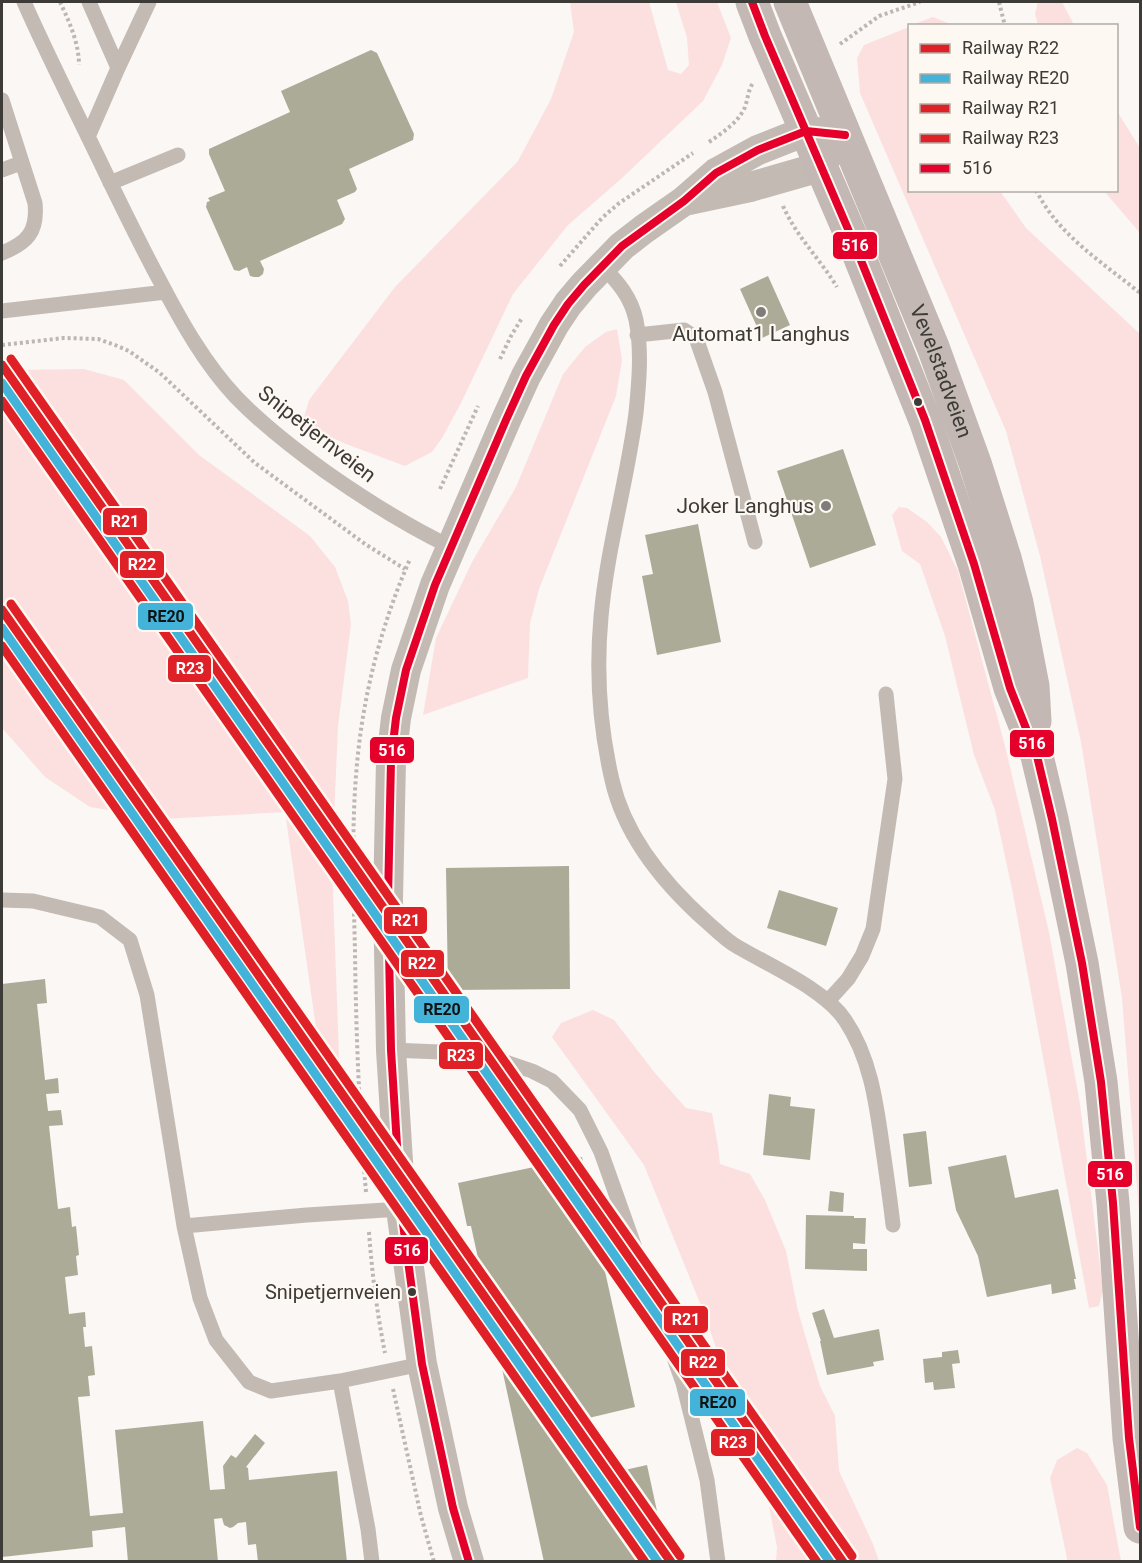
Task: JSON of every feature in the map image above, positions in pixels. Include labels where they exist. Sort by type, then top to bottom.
[{"type":"main road","name":"Vevelstadveien","points":[[752,2],[854,243],[925,420],[975,564],[1010,688],[1036,756],[1055,831],[1080,952],[1101,1082],[1113,1203],[1128,1428],[1140,1527]]},
{"type":"main road","name":"Vevelstadveien","points":[[790,2],[933,347],[990,507],[1017,603],[1027,652],[1033,686],[1036,756]]},
{"type":"street","points":[[469,1562],[453,1508],[422,1364],[401,1209],[392,1050],[388,899],[391,760],[396,717],[406,670],[435,585],[506,420],[531,366],[568,304],[602,266],[636,235],[684,201],[716,172],[758,150],[806,131],[845,135]]},
{"type":"street","points":[[684,201],[750,187],[806,171],[820,164],[845,135]]},
{"type":"lane","name":"Snipetjernveien","points":[[24,2],[110,183],[166,292],[214,370],[235,396],[279,436],[356,493],[421,533],[451,547]]},
{"type":"lane","points":[[89,2],[118,68]]},
{"type":"lane","points":[[88,137],[149,2]]},
{"type":"lane","points":[[2,100],[35,203],[37,217],[32,231],[19,246],[2,253]]},
{"type":"lane","points":[[110,183],[178,155]]},
{"type":"lane","points":[[2,170],[21,163]]},
{"type":"lane","points":[[602,266],[620,285],[630,304],[636,320],[639,353],[639,387],[633,432],[606,571],[600,620],[603,728],[613,783],[626,819],[641,849],[663,878],[691,908],[730,942],[790,976],[828,1001],[845,1019],[861,1050],[873,1083],[894,1226]]},
{"type":"lane","points":[[2,311],[166,292]]},
{"type":"lane","points":[[637,335],[684,330],[696,338],[715,392],[755,542]]},
{"type":"lane","points":[[828,1001],[848,979],[862,956],[873,929],[895,779],[886,694]]},
{"type":"lane","points":[[2,900],[33,901],[100,917],[130,940],[147,995],[184,1226],[200,1298],[216,1340],[249,1382],[271,1391],[340,1381],[422,1364]]},
{"type":"lane","points":[[392,1050],[440,1052],[505,1062],[552,1081],[580,1110],[601,1152],[683,1383],[706,1480],[718,1562]]},
{"type":"lane","points":[[184,1226],[401,1209]]},
{"type":"lane","points":[[340,1381],[368,1529],[372,1562]]},
{"type":"path","points":[[60,2],[74,37],[79,64]]},
{"type":"path","points":[[836,46],[879,16],[920,2]]},
{"type":"path","points":[[999,2],[1004,24]]},
{"type":"path","points":[[739,117],[746,123]]},
{"type":"path","points":[[1037,192],[1042,203],[1066,233],[1140,293]]},
{"type":"path","points":[[779,198],[792,225],[843,296]]},
{"type":"path","points":[[2,345],[64,338],[98,339],[129,351],[160,373],[255,463],[364,544],[405,569]]},
{"type":"shaded area","points":[[570,2],[649,2],[668,70],[681,74],[689,65],[687,38],[676,2],[717,2],[731,38],[722,65],[703,101],[621,179],[568,225],[513,294],[461,403],[432,452],[405,466],[346,444],[302,424],[309,400],[395,287],[518,161],[551,99],[574,32]]},
{"type":"shaded area","points":[[1038,2],[1062,2],[1073,24],[1038,24],[1035,14]]},
{"type":"shaded area","points":[[933,17],[950,24],[915,24]]},
{"type":"shaded area","points":[[908,27],[908,192],[1001,192],[1026,228],[1140,334],[1140,1225],[1122,998],[1081,742],[1040,556],[1006,431],[860,93],[857,58],[864,45]]},
{"type":"shaded area","points":[[1118,113],[1140,148],[1140,233],[1105,192],[1118,192]]},
{"type":"shaded area","points":[[617,329],[622,360],[616,396],[539,589],[530,623],[528,678],[423,715],[436,638],[472,562],[516,487],[563,374],[585,347],[606,332]]},
{"type":"shaded area","points":[[84,369],[124,380],[199,455],[310,536],[335,567],[348,601],[351,624],[338,726],[332,865],[341,1111],[335,1113],[328,1111],[285,812],[163,819],[90,807],[45,777],[3,729],[2,372]]},
{"type":"shaded area","points":[[899,507],[907,508],[927,522],[941,537],[958,571],[1005,746],[1049,932],[1080,1104],[1103,1290],[1099,1306],[1089,1308],[1013,894],[995,810],[974,755],[945,636],[920,564],[902,551],[892,515]]},
{"type":"shaded area","points":[[593,1010],[614,1020],[655,1073],[686,1108],[712,1113],[720,1164],[750,1174],[765,1200],[786,1251],[798,1311],[820,1386],[835,1416],[839,1471],[879,1561],[776,1561],[777,1547],[765,1486],[702,1308],[644,1165],[552,1037],[561,1023]]},
{"type":"shaded area","points":[[1077,1448],[1087,1453],[1107,1485],[1121,1561],[1067,1561],[1050,1478],[1057,1460]]},
{"type":"building","points":[[371,50],[377,53],[414,134],[413,140],[349,169],[357,189],[337,200],[345,219],[342,224],[260,261],[264,269],[263,274],[259,277],[250,276],[247,267],[239,271],[234,270],[206,207],[207,202],[210,201],[208,198],[225,191],[209,149],[290,112],[281,91]]},
{"type":"building","points":[[768,276],[790,325],[762,338],[740,289]]},
{"type":"building","points":[[843,449],[876,545],[810,568],[777,471]]},
{"type":"building","points":[[698,524],[721,642],[657,655],[642,576],[653,574],[645,535]]},
{"type":"building","points":[[569,866],[570,989],[448,990],[446,868]]},
{"type":"building","points":[[779,890],[838,908],[826,946],[767,928]]},
{"type":"building","points":[[45,979],[47,1003],[37,1004],[45,1080],[58,1078],[59,1093],[46,1094],[48,1111],[61,1110],[63,1125],[49,1126],[58,1209],[70,1207],[72,1227],[76,1226],[79,1255],[76,1256],[78,1275],[65,1277],[69,1314],[85,1312],[86,1327],[83,1327],[85,1347],[92,1346],[95,1375],[88,1376],[90,1396],[78,1397],[90,1516],[123,1513],[115,1430],[203,1421],[210,1490],[225,1489],[223,1466],[231,1455],[236,1458],[255,1434],[265,1443],[246,1467],[249,1480],[337,1471],[347,1562],[258,1562],[256,1544],[248,1545],[246,1522],[238,1523],[230,1528],[224,1525],[222,1518],[214,1519],[218,1562],[128,1562],[125,1527],[92,1531],[93,1547],[2,1557],[2,984]]},
{"type":"building","points":[[769,1094],[791,1097],[790,1106],[815,1109],[810,1160],[763,1155]]},
{"type":"building","points":[[926,1131],[932,1184],[909,1187],[903,1134]]},
{"type":"building","points":[[1006,1155],[1015,1198],[1058,1189],[1076,1289],[1052,1294],[1051,1284],[987,1297],[978,1256],[956,1210],[948,1167]]},
{"type":"building","points":[[582,1157],[591,1199],[589,1199],[635,1407],[576,1421],[589,1478],[647,1465],[668,1562],[544,1562],[471,1226],[467,1226],[458,1183]]},
{"type":"building","points":[[830,1191],[844,1193],[843,1212],[828,1211]]},
{"type":"building","points":[[806,1215],[866,1218],[865,1244],[853,1243],[853,1249],[867,1249],[867,1271],[805,1269]]},
{"type":"building","points":[[824,1309],[834,1338],[879,1329],[884,1360],[873,1362],[874,1366],[827,1375],[821,1341],[812,1313]]},
{"type":"building","points":[[958,1350],[960,1363],[952,1364],[955,1388],[934,1390],[933,1382],[925,1383],[923,1359],[942,1357],[942,1352]]},
{"type":"rail line","name":"R21","points":[[11,359],[852,1556]]},
{"type":"rail line","name":"R22","points":[[2,365],[843,1562]]},
{"type":"rail line","name":"RE20","points":[[2,383],[830,1562]]},
{"type":"rail line","name":"R23","points":[[2,401],[817,1562]]},
{"type":"rail line","name":"R21","points":[[11,604],[680,1556]]},
{"type":"rail line","name":"R22","points":[[2,610],[671,1562]]},
{"type":"rail line","name":"RE20","points":[[2,628],[658,1562]]},
{"type":"rail line","name":"R23","points":[[2,646],[645,1562]]},
{"type":"transit line","name":"516","points":[[752,2],[854,243],[925,420],[974,564],[1010,688],[1037,756],[1082,963],[1101,1082],[1113,1203],[1129,1438],[1140,1527]]},
{"type":"transit line","name":"516","points":[[469,1562],[453,1508],[422,1364],[401,1209],[391,1050],[388,899],[391,761],[396,718],[406,670],[435,585],[506,420],[526,376],[568,304],[622,246],[684,201],[716,173],[758,150],[806,131],[845,135]]},
{"type":"place","name":"Automat1 Langhus","points":[[761,312]]},
{"type":"place","name":"Joker Langhus","points":[[826,506]]},
{"type":"place","name":"Snipetjernveien","points":[[412,1292]]}]
